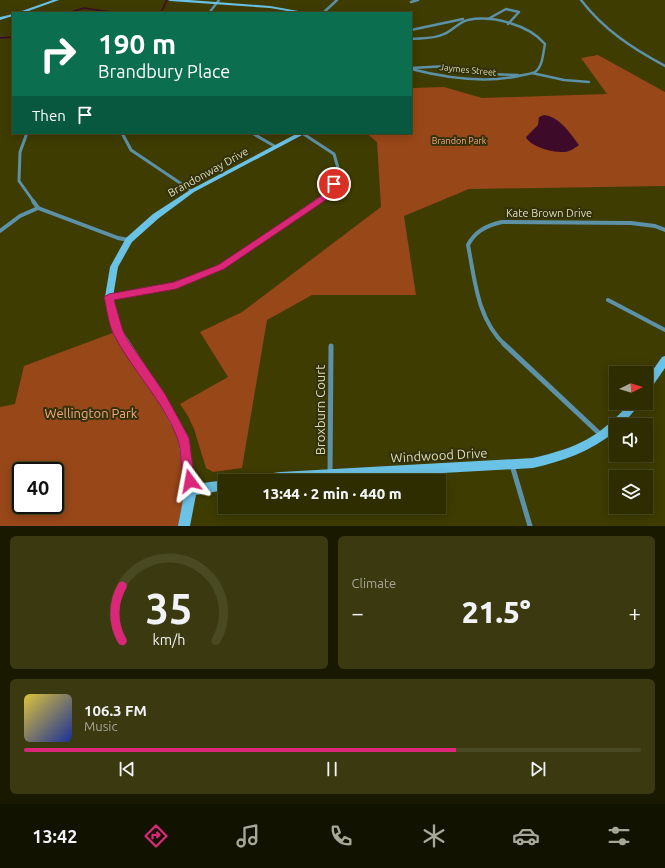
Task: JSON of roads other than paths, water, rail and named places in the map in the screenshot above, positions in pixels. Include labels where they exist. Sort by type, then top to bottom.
[{"type":"street","points":[[21,12],[57,0]]},
{"type":"street","points":[[171,0],[218,2],[270,7],[302,12]]},
{"type":"street","points":[[324,12],[337,0]]},
{"type":"street","points":[[411,2],[418,0]]},
{"type":"street","points":[[581,0],[594,18],[606,29],[627,44],[665,66]]},
{"type":"street","points":[[210,12],[218,2]]},
{"type":"street","points":[[488,19],[506,8],[519,12],[508,24]]},
{"type":"street","points":[[0,19],[12,15]]},
{"type":"street","points":[[412,39],[442,35],[462,21],[470,19]]},
{"type":"street","points":[[412,30],[431,27],[449,21],[488,19],[536,34],[545,44],[540,66],[532,73]]},
{"type":"street","name":"Jaymes Street","points":[[412,69],[448,66],[486,74],[524,75]]},
{"type":"street","name":"Jaymes Street","points":[[412,69],[426,73],[493,81],[532,73]]},
{"type":"street","points":[[532,73],[564,80],[589,82]]},
{"type":"street","points":[[27,134],[20,152],[19,181],[38,208],[118,238],[129,240]]},
{"type":"street","points":[[123,134],[131,150],[192,191]]},
{"type":"street","points":[[254,134],[276,147]]},
{"type":"street","name":"Brandonway Drive","points":[[184,526],[191,490],[183,438],[161,397],[123,341],[118,331],[109,297],[114,267],[129,240],[156,216],[192,191],[301,134]]},
{"type":"street","points":[[109,297],[176,285],[221,267],[329,193],[340,175],[334,154],[304,134]]},
{"type":"street","points":[[0,231],[20,216],[38,208]]},
{"type":"street","name":"Kate Brown Drive","points":[[602,437],[496,337],[481,310],[468,245],[472,236],[487,225],[502,222],[631,223],[655,226],[665,230]]},
{"type":"street","points":[[608,300],[665,330]]},
{"type":"street","name":"Broxburn Court","points":[[330,474],[331,346]]},
{"type":"street","points":[[653,381],[662,371],[665,360]]},
{"type":"street","name":"Windwood Drive","points":[[622,418],[630,410]]},
{"type":"street","name":"Windwood Drive","points":[[330,474],[533,463],[558,458],[584,448],[609,431]]},
{"type":"street","points":[[512,465],[530,526]]},
{"type":"street","points":[[191,490],[218,486]]},
{"type":"waterway","points":[[161,12],[167,0]]},
{"type":"waterway","points":[[71,12],[84,8],[110,12]]},
{"type":"waterway","points":[[0,38],[12,37]]},
{"type":"park label","name":"Brandon Park","points":[[459,141]]},
{"type":"park label","name":"Wellington Park","points":[[91,413]]}]
